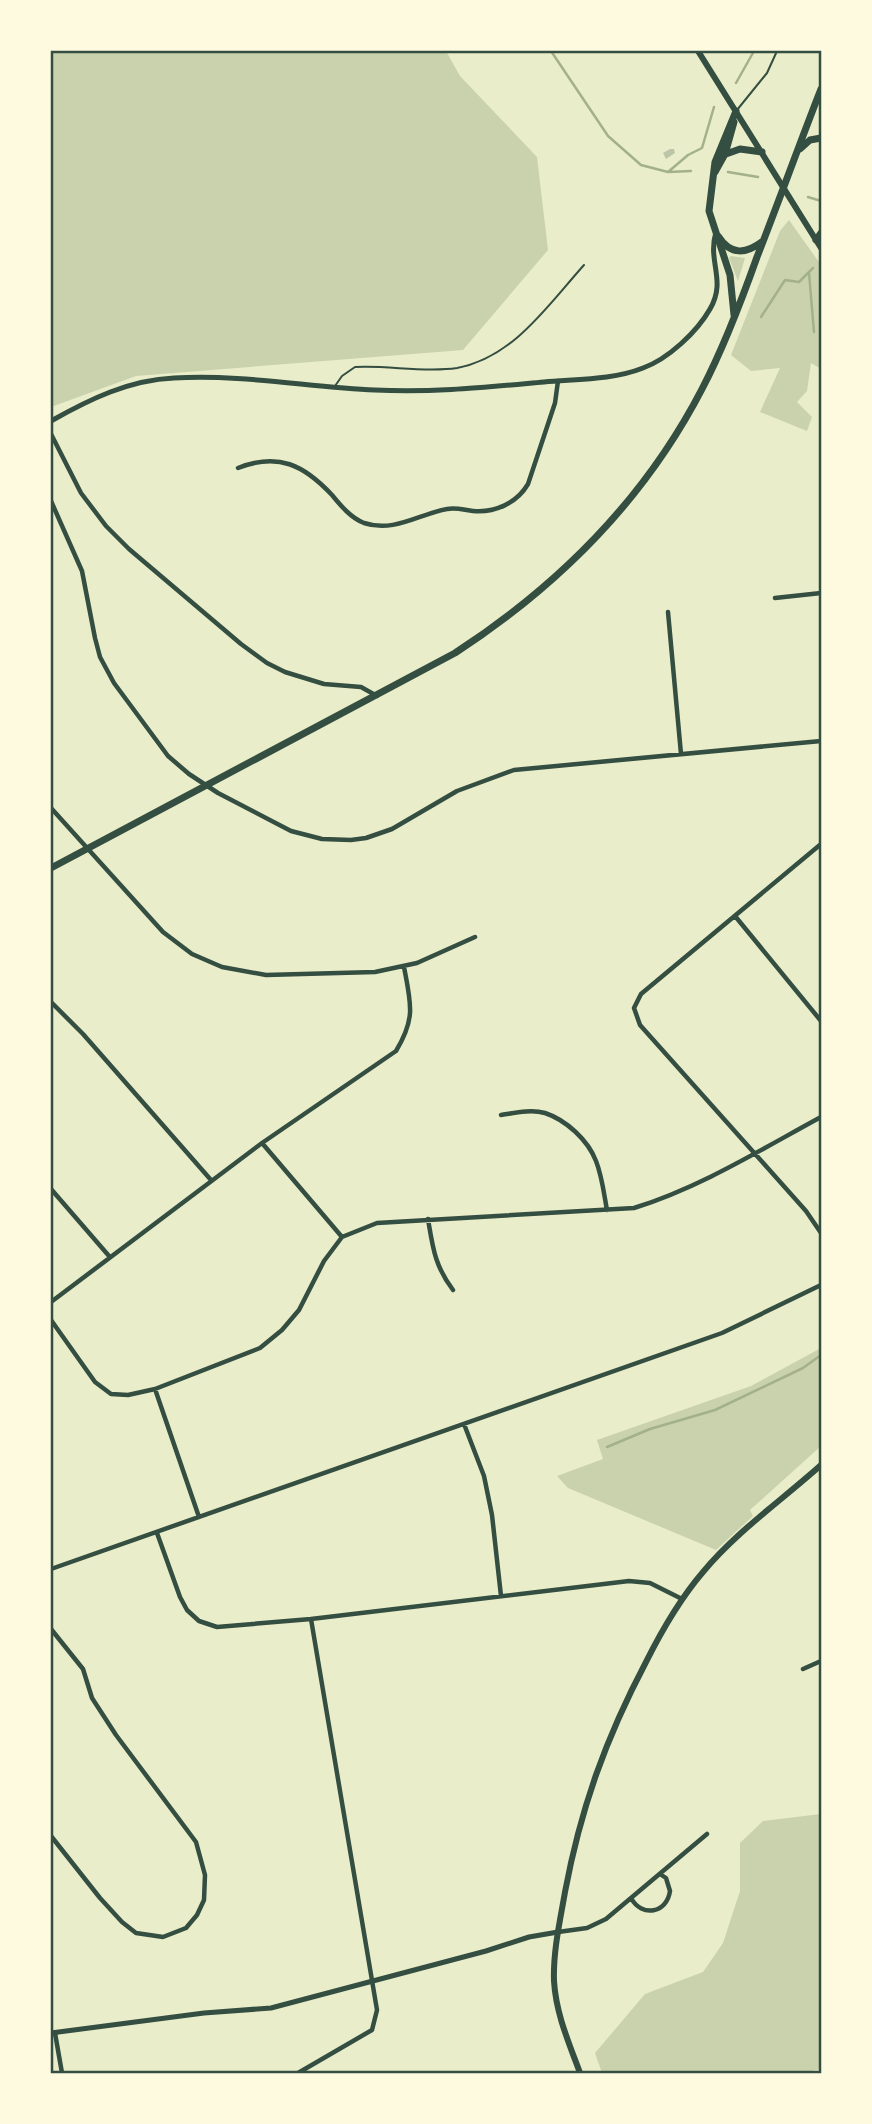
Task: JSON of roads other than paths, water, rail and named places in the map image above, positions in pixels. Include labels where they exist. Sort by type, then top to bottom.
[{"type":"main road","points":[[698,51],[820,237],[821,248]]},
{"type":"main road","points":[[51,868],[378,696],[484,635],[543,589],[591,544],[628,502],[678,431],[713,367],[821,89]]},
{"type":"main road","points":[[715,172],[732,137],[736,111]]},
{"type":"main road","points":[[734,317],[730,275],[709,211],[715,162],[736,111]]},
{"type":"main road","points":[[797,152],[810,141],[821,138]]},
{"type":"main road","points":[[725,154],[740,149],[762,152]]},
{"type":"main road","points":[[716,232],[723,243],[735,251],[748,251],[764,240]]},
{"type":"main road","points":[[580,2073],[562,2024],[555,1991],[558,1932],[576,1840],[592,1782],[627,1698],[662,1630],[682,1599],[718,1556],[821,1465]]},
{"type":"street","points":[[51,421],[86,401],[128,385],[175,378],[263,380],[374,390],[435,391],[604,376],[640,369],[660,358],[690,334],[710,310],[717,289],[712,250],[716,232]]},
{"type":"street","points":[[238,468],[263,461],[296,466],[309,473],[356,519],[373,525],[405,523],[446,509],[492,509],[511,502],[528,484],[555,403],[558,380]]},
{"type":"street","points":[[51,434],[81,493],[112,532],[252,652],[275,667],[298,677],[324,684],[361,687],[378,696]]},
{"type":"street","points":[[51,501],[82,570],[95,638],[106,669],[157,743],[175,763],[197,780],[291,831],[322,839],[366,838],[391,829],[457,791],[514,770],[821,741]]},
{"type":"street","points":[[775,598],[821,593]]},
{"type":"street","points":[[668,612],[681,754]]},
{"type":"street","points":[[51,808],[163,932],[192,954],[239,972],[266,975],[361,973],[404,967],[475,937]]},
{"type":"street","points":[[821,845],[640,994],[634,1009],[640,1025],[806,1210],[821,1233]]},
{"type":"street","points":[[735,916],[821,1021]]},
{"type":"street","points":[[51,1302],[211,1180],[396,1051],[406,1034],[410,1020],[410,1001],[404,967]]},
{"type":"street","points":[[51,1002],[83,1034],[211,1180]]},
{"type":"street","points":[[501,1115],[528,1111],[544,1112],[584,1139],[596,1161],[607,1210]]},
{"type":"street","points":[[51,1320],[95,1382],[111,1394],[128,1395],[155,1389],[260,1348],[282,1330],[299,1310],[324,1261],[342,1237],[377,1223],[634,1208],[701,1183],[821,1117]]},
{"type":"street","points":[[262,1143],[342,1237]]},
{"type":"street","points":[[51,1188],[109,1256]]},
{"type":"street","points":[[428,1219],[435,1259],[453,1290]]},
{"type":"street","points":[[51,1569],[722,1333],[821,1285]]},
{"type":"street","points":[[155,1389],[199,1517]]},
{"type":"street","points":[[464,1424],[484,1476],[492,1515],[501,1596]]},
{"type":"street","points":[[157,1533],[187,1610],[200,1621],[217,1627],[311,1619],[629,1581],[650,1583],[682,1599]]},
{"type":"street","points":[[298,2073],[372,2030],[377,2010],[311,1619]]},
{"type":"street","points":[[51,1629],[83,1670],[92,1698],[116,1735],[196,1842],[205,1875],[204,1900],[197,1916],[186,1928],[163,1937],[136,1933],[100,1898],[51,1836]]},
{"type":"street","points":[[803,1669],[821,1661]]},
{"type":"street","points":[[62,2073],[53,2033],[204,2013],[271,2008],[529,1937],[597,1924],[707,1834]]},
{"type":"street","points":[[631,1898],[640,1909],[660,1909],[669,1898],[670,1891],[669,1884],[660,1874]]},
{"type":"lane","points":[[736,111],[767,74],[776,51]]},
{"type":"lane","points":[[334,387],[342,376],[355,367],[457,368],[496,353],[517,339],[584,265]]},
{"type":"waterway","points":[[551,51],[608,136],[641,165],[668,172],[691,171]]},
{"type":"waterway","points":[[736,83],[754,51]]},
{"type":"waterway","points":[[668,172],[688,155],[702,148],[714,107]]},
{"type":"waterway","points":[[728,172],[758,177]]},
{"type":"waterway","points":[[808,197],[821,201]]},
{"type":"waterway","points":[[761,317],[785,280],[799,282],[813,268]]},
{"type":"waterway","points":[[809,273],[814,332]]},
{"type":"waterway","points":[[607,1447],[650,1429],[715,1410],[803,1368],[821,1355]]}]
